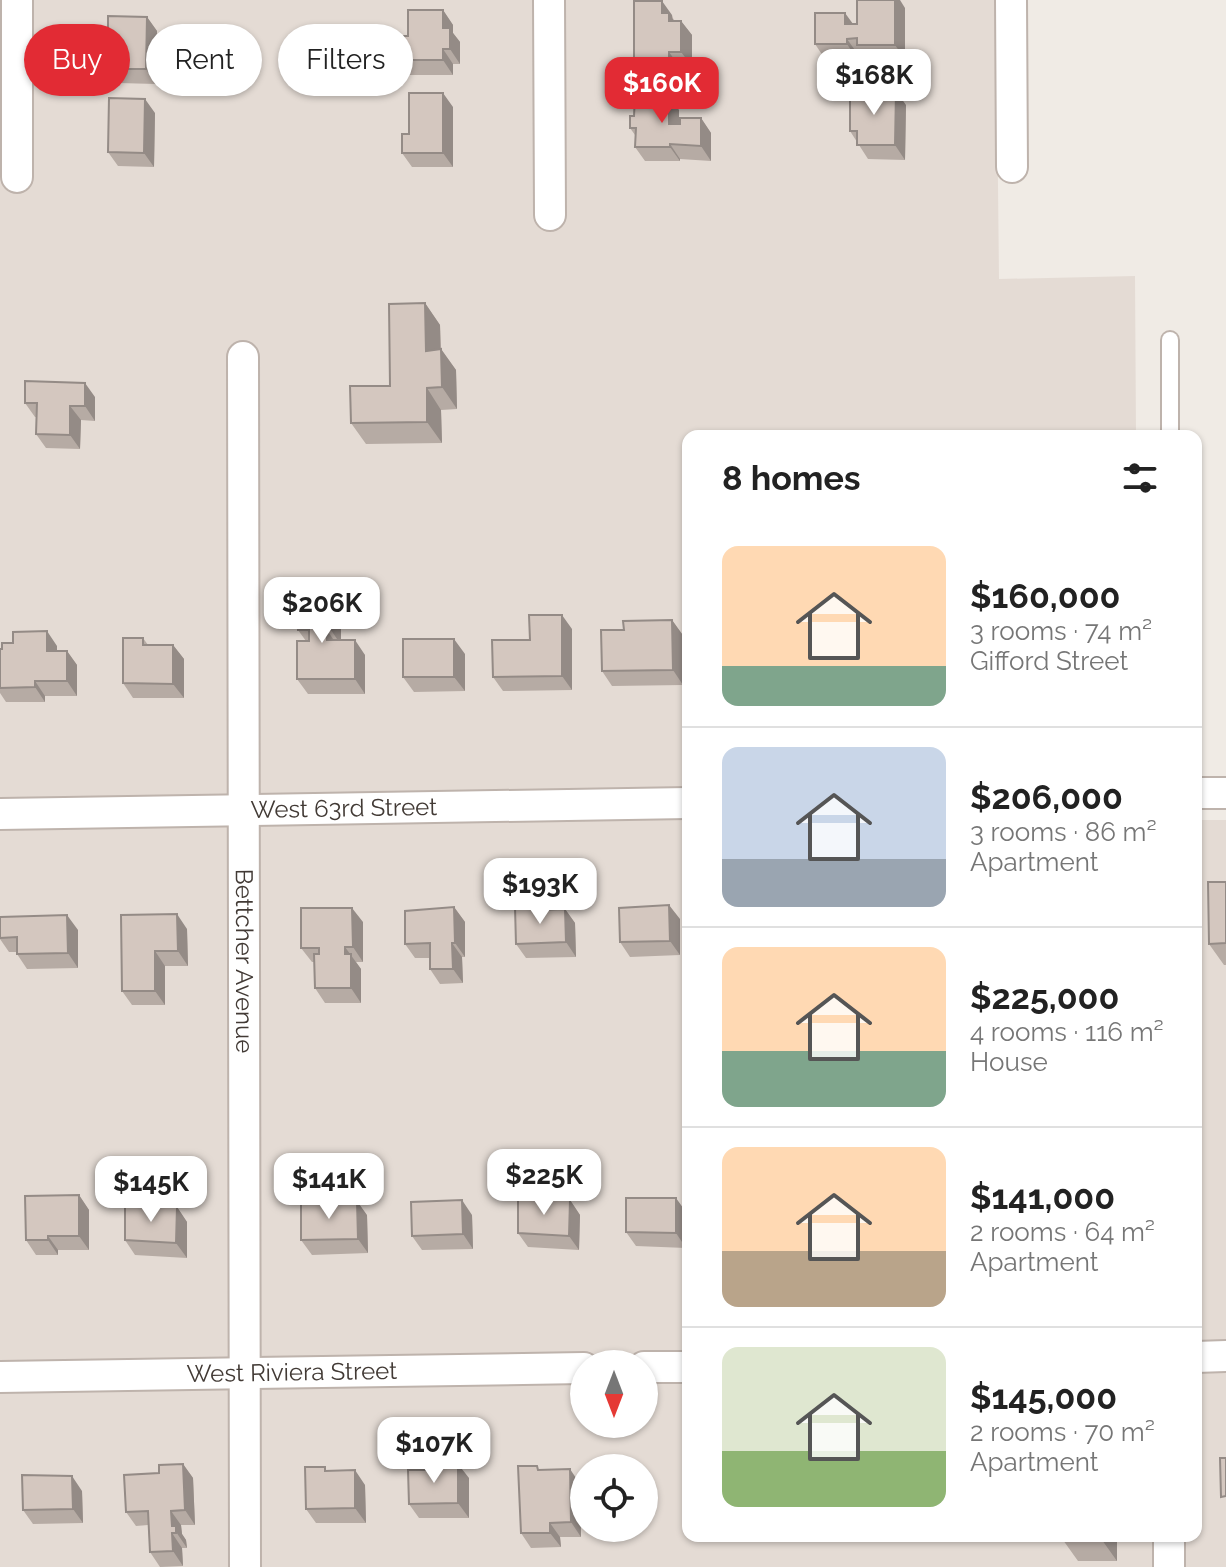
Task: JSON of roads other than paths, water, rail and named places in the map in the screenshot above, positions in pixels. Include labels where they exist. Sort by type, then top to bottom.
[{"type":"street","points":[[17,0],[17,177]]},
{"type":"street","points":[[549,0],[550,215]]},
{"type":"street","points":[[1011,0],[1012,167]]},
{"type":"street","name":"Bettcher Avenue","points":[[243,357],[245,1567]]},
{"type":"street","points":[[1202,793],[1226,793]]},
{"type":"street","name":"West 63rd Street","points":[[0,814],[682,803]]},
{"type":"street","points":[[1202,1357],[1226,1356]]},
{"type":"street","points":[[658,1367],[682,1367]]},
{"type":"street","name":"West Riviera Street","points":[[0,1377],[570,1368]]},
{"type":"street","points":[[1169,1542],[1169,1567]]},
{"type":"lane","points":[[1170,340],[1170,430]]}]
